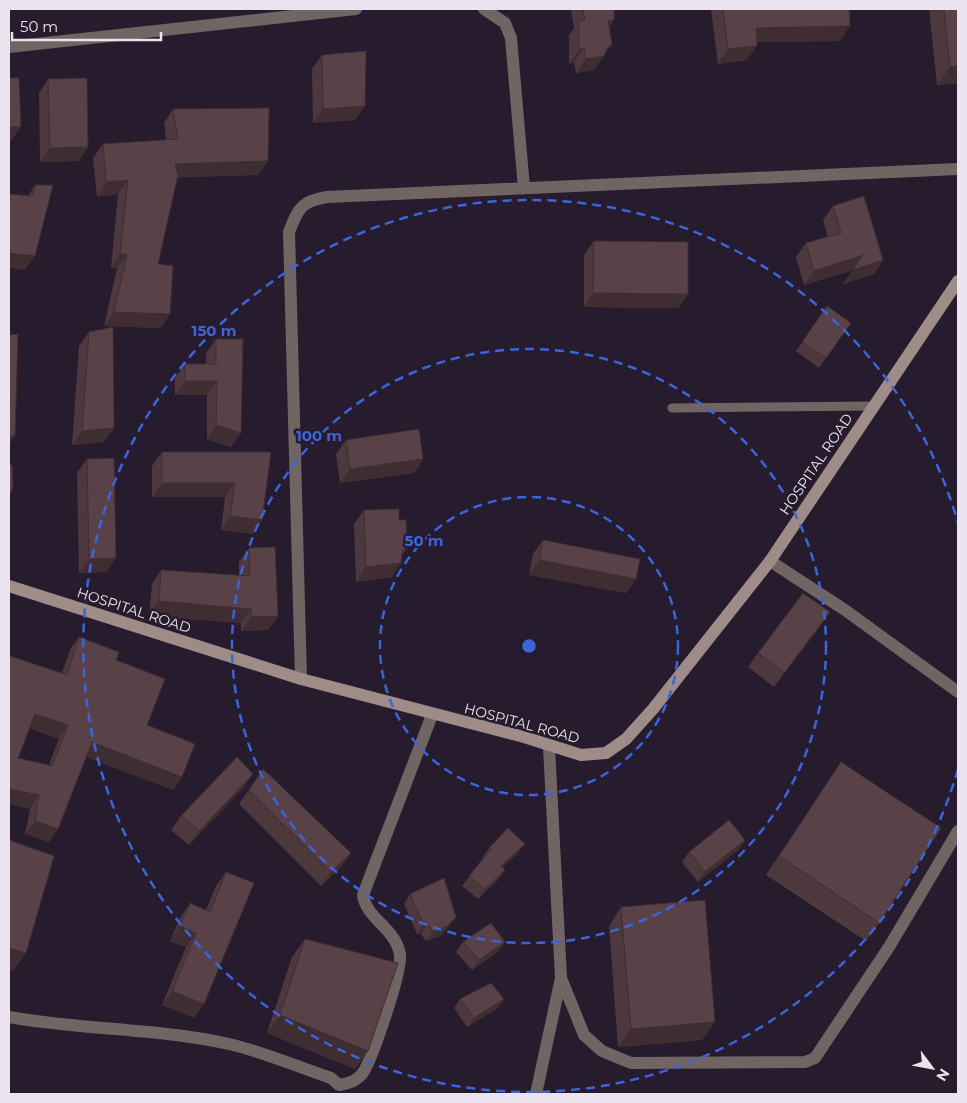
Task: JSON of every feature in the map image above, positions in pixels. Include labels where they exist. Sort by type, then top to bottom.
[{"type":"street","points":[[9,47],[356,9]]},
{"type":"street","points":[[484,9],[505,23],[511,38],[524,188]]},
{"type":"street","points":[[301,679],[289,232],[298,210],[312,199],[958,169]]},
{"type":"street","name":"HOSPITAL ROAD","points":[[9,586],[301,679],[432,715],[524,737],[549,747],[581,755],[606,753],[626,739],[653,709],[770,561],[958,281]]},
{"type":"street","points":[[770,561],[845,610],[958,692]]},
{"type":"street","points":[[9,1017],[50,1024],[143,1032],[229,1044],[331,1078],[339,1085],[348,1084],[362,1075],[395,988],[400,956],[395,940],[383,924],[364,906],[363,896],[432,715]]},
{"type":"street","points":[[536,1094],[561,978],[549,747]]},
{"type":"street","points":[[561,978],[584,1035],[602,1051],[631,1063],[805,1062],[815,1058],[889,947],[958,831]]},
{"type":"lane","points":[[672,408],[874,406]]},
{"type":"building","points":[[583,9],[614,9],[614,20],[608,21],[612,44],[607,48],[604,56],[586,59],[584,48],[579,49],[579,21],[585,20]]},
{"type":"building","points":[[723,9],[849,9],[850,26],[756,28],[757,46],[728,49]]},
{"type":"building","points":[[944,9],[958,9],[958,66],[950,67]]},
{"type":"building","points":[[366,51],[365,106],[323,109],[322,55]]},
{"type":"building","points":[[9,78],[19,78],[21,127],[9,127]]},
{"type":"building","points":[[87,78],[88,147],[50,148],[48,79]]},
{"type":"building","points":[[269,108],[268,161],[175,164],[178,175],[158,264],[173,266],[170,314],[114,312],[127,254],[120,254],[128,180],[106,182],[103,144],[178,139],[173,109]]},
{"type":"building","points":[[35,185],[53,185],[35,256],[9,253],[9,194],[33,196]]},
{"type":"building","points":[[864,196],[883,260],[853,270],[863,255],[814,271],[806,243],[841,233],[833,206]]},
{"type":"building","points":[[594,241],[688,242],[688,294],[593,293]]},
{"type":"building","points":[[827,306],[851,323],[826,358],[802,342]]},
{"type":"building","points":[[113,327],[114,428],[82,431],[89,332]]},
{"type":"building","points":[[18,334],[15,436],[9,436],[9,335]]},
{"type":"building","points":[[216,339],[243,339],[241,433],[216,425],[217,381],[185,381],[185,364],[216,364]]},
{"type":"building","points":[[419,429],[423,459],[350,469],[346,440]]},
{"type":"building","points":[[162,452],[271,452],[262,520],[230,516],[235,483],[162,483]]},
{"type":"building","points":[[114,458],[116,558],[89,559],[87,459]]},
{"type":"building","points":[[9,465],[12,465],[13,486],[9,498]]},
{"type":"building","points":[[399,509],[399,520],[406,520],[407,548],[402,551],[401,563],[366,567],[364,510]]},
{"type":"building","points":[[543,540],[640,559],[636,579],[539,560]]},
{"type":"building","points":[[275,547],[278,616],[251,617],[251,609],[159,601],[161,570],[250,576],[249,548]]},
{"type":"building","points":[[803,593],[830,612],[784,673],[758,653]]},
{"type":"building","points":[[79,637],[119,652],[116,660],[165,679],[147,725],[195,744],[182,777],[92,742],[58,829],[35,821],[39,795],[9,789],[9,659],[10,656],[67,675]],"holes":[[[35,714],[68,725],[52,766],[18,758]]]},
{"type":"building","points":[[237,757],[253,774],[199,831],[181,816]]},
{"type":"building","points":[[841,762],[941,828],[879,923],[779,856]]},
{"type":"building","points":[[263,769],[351,853],[331,872],[249,790]]},
{"type":"building","points":[[729,820],[745,840],[705,872],[689,852]]},
{"type":"building","points":[[508,828],[525,844],[501,866],[505,870],[485,889],[469,876],[491,849],[489,848]]},
{"type":"building","points":[[9,840],[54,856],[26,953],[9,948]]},
{"type":"building","points":[[226,872],[254,883],[204,1004],[172,991],[196,933],[180,926],[190,903],[210,912]]},
{"type":"building","points":[[444,878],[456,917],[447,926],[433,932],[428,924],[424,925],[410,894]]},
{"type":"building","points":[[705,900],[715,1022],[631,1029],[621,907]]},
{"type":"building","points":[[491,923],[505,942],[479,960],[463,942]]},
{"type":"building","points":[[305,939],[398,963],[368,1051],[280,1015]]},
{"type":"building","points":[[491,983],[504,999],[474,1018],[460,999]]}]
